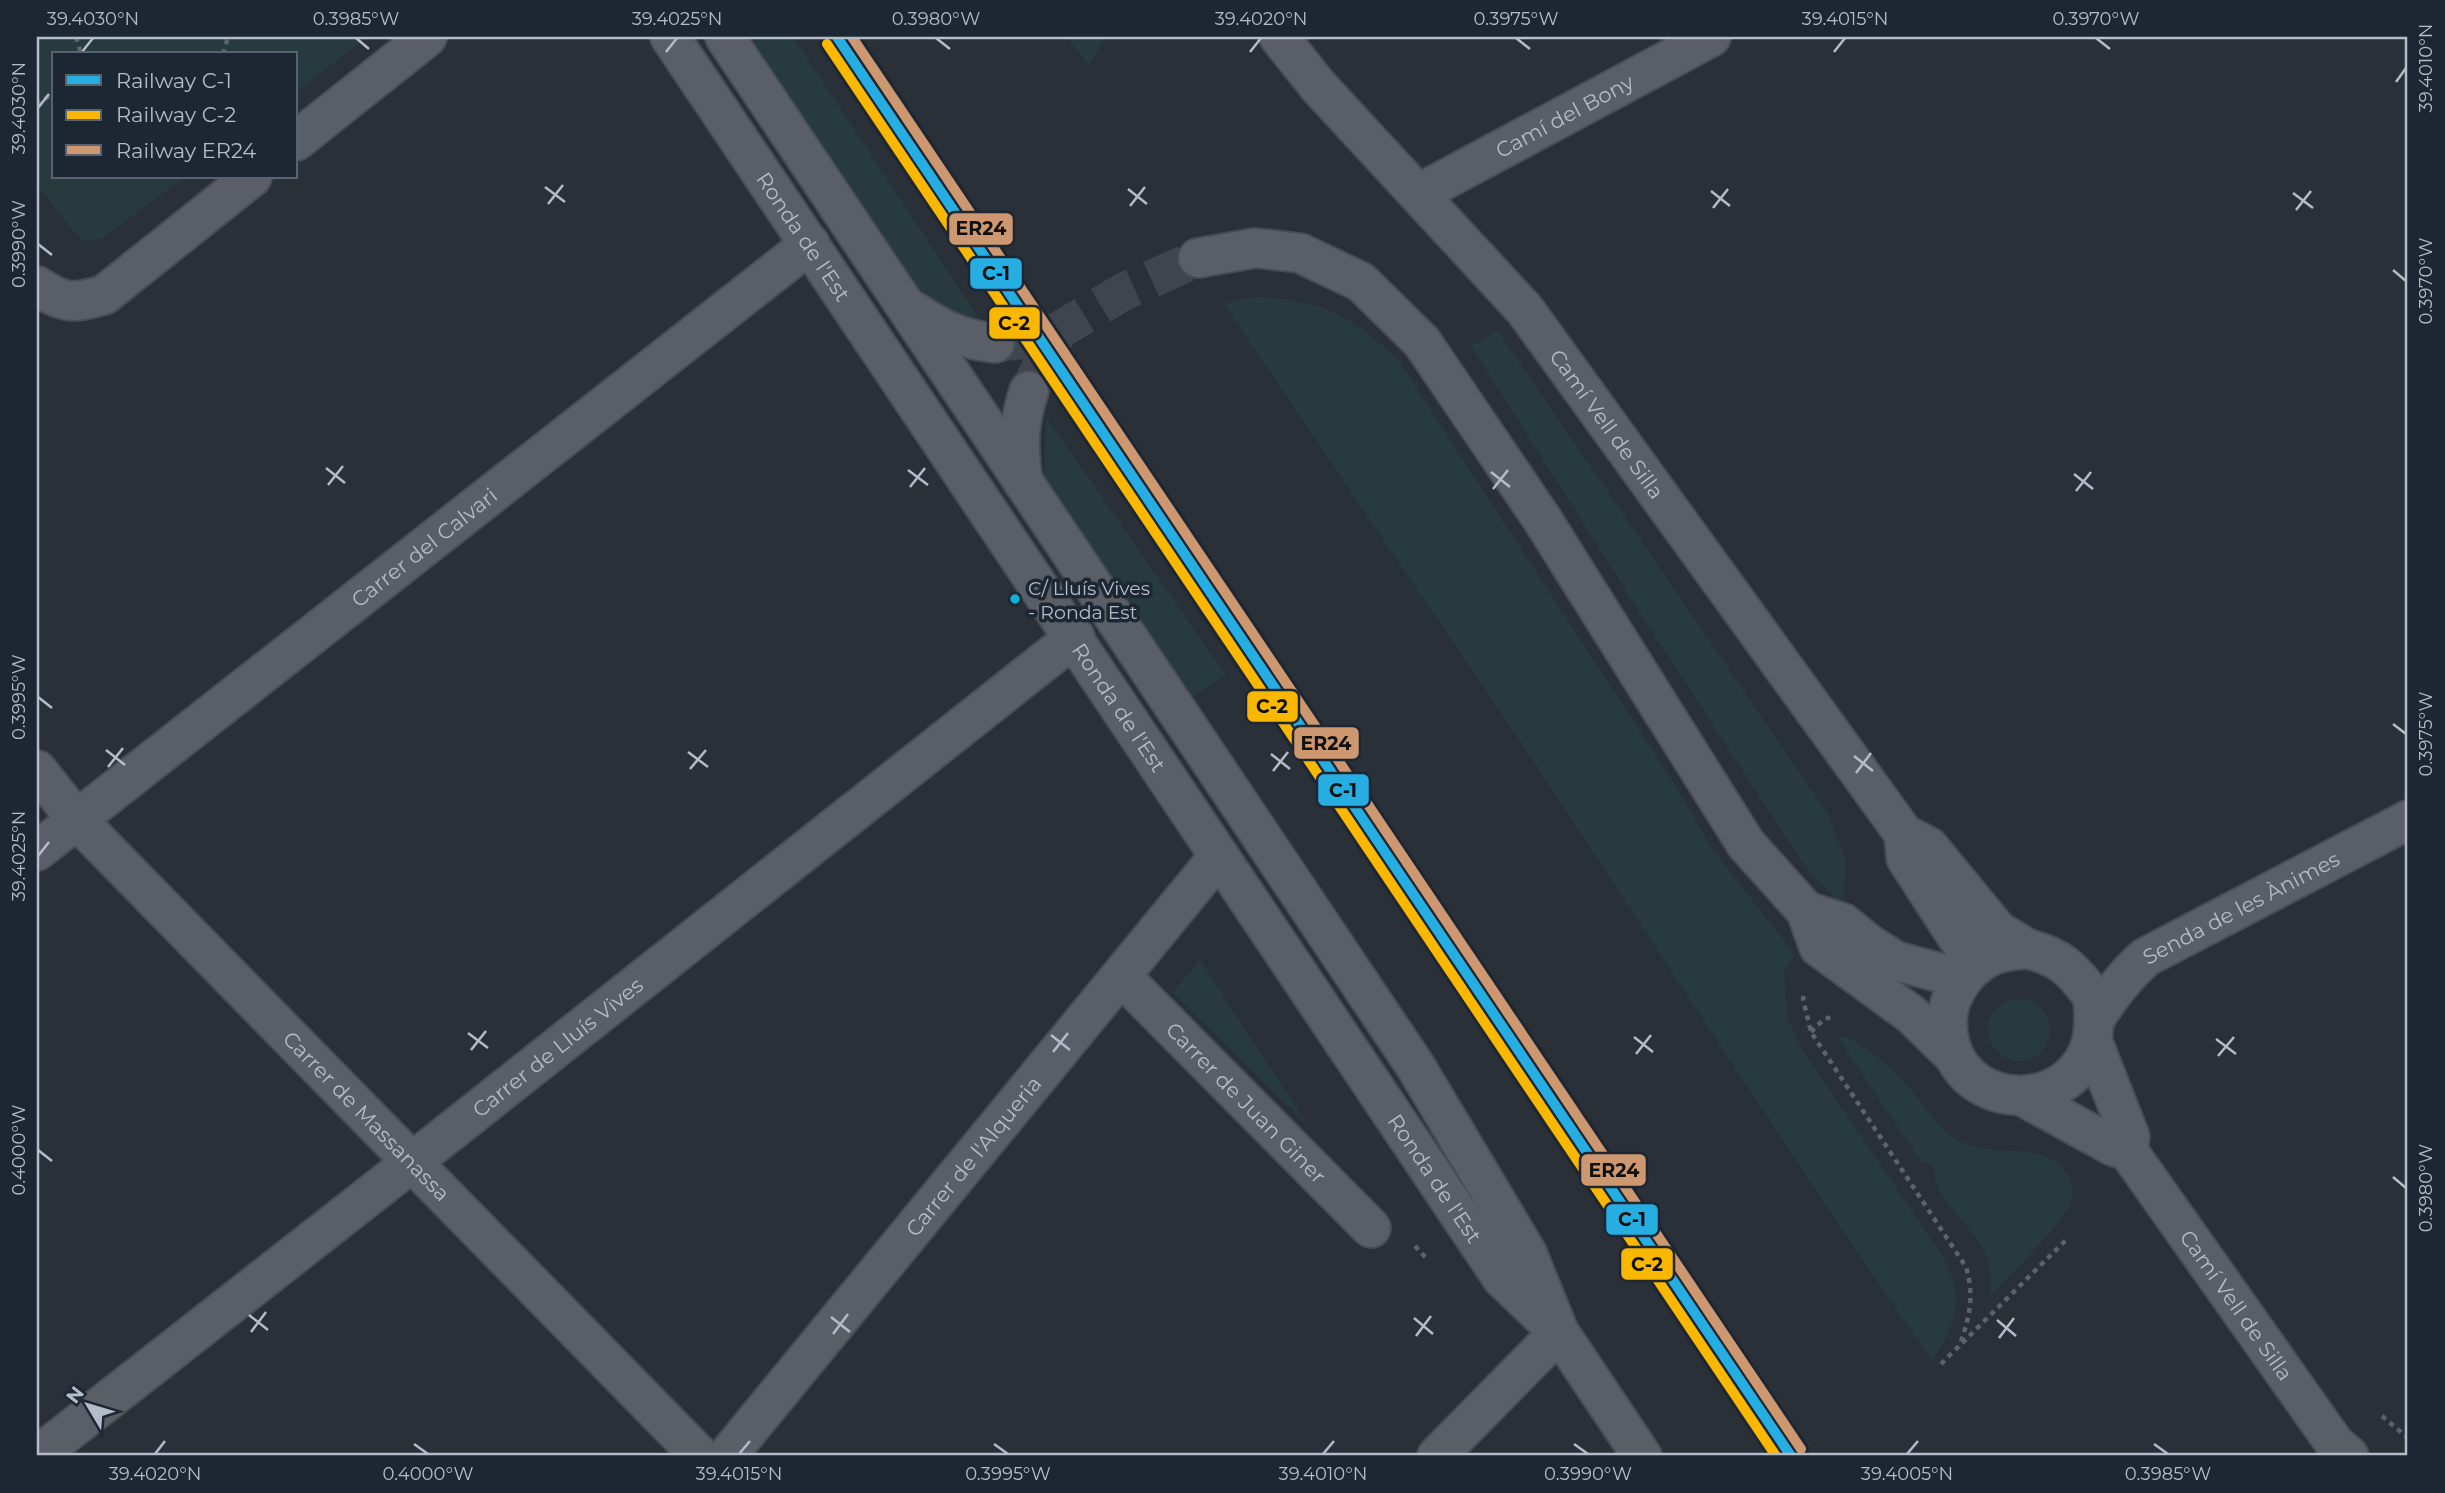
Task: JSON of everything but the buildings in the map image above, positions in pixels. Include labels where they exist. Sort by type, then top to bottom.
[{"type":"street","points":[[298,139],[427,37]]},
{"type":"street","name":"Ronda de l'Est","points":[[670,37],[1075,637],[1502,1278],[1559,1332]]},
{"type":"street","name":"Ronda de l'Est","points":[[725,37],[1416,1067],[1527,1253],[1559,1332],[1642,1456]]},
{"type":"street","name":"Camí Vell de Silla","points":[[1279,37],[1319,87],[1525,310],[1904,834],[1929,848],[1998,931],[2028,949]]},
{"type":"street","name":"Camí del Bony","points":[[1418,194],[1711,37]]},
{"type":"street","points":[[37,286],[55,298],[77,303],[104,295],[250,178]]},
{"type":"street","name":"Carrer del Calvari","points":[[37,851],[810,244]]},
{"type":"street","points":[[1198,258],[1255,248],[1300,253],[1362,282],[1422,342],[1542,519],[1746,844],[1806,911],[1819,947],[1912,1015],[1954,1056],[1966,1074],[1983,1087],[2004,1095],[2024,1097],[2049,1091],[2067,1079],[2083,1062],[2093,1030],[2093,997],[2067,965],[2048,954],[2028,949],[2006,950],[1988,957],[1969,972],[1952,997],[1946,1016],[1947,1034],[1954,1056]]},
{"type":"street","points":[[906,306],[937,327],[957,336],[995,342]]},
{"type":"street","points":[[1024,484],[1018,445],[1029,391]]},
{"type":"street","name":"Carrer de Lluís Vives","points":[[37,1456],[1075,637]]},
{"type":"street","name":"Carrer de Massanassa","points":[[37,770],[77,820],[700,1456]]},
{"type":"street","name":"Senda de les Ànimes","points":[[2093,1030],[2113,991],[2146,957],[2408,820]]},
{"type":"street","name":"Camí Vell de Silla","points":[[1904,834],[1906,858],[1969,972]]},
{"type":"street","name":"Carrer de l'Alqueria","points":[[727,1456],[1219,856]]},
{"type":"street","points":[[1806,911],[1843,923],[1896,961],[1969,972]]},
{"type":"street","name":"Carrer de Juan Giner","points":[[1121,976],[1371,1228]]},
{"type":"street","name":"Camí Vell de Silla","points":[[2093,1030],[2130,1136],[2128,1151],[2335,1444],[2349,1456]]},
{"type":"street","points":[[2024,1097],[2113,1146],[2128,1151]]},
{"type":"street","points":[[1437,1456],[1559,1332]]},
{"type":"path","points":[[37,106],[52,94]]},
{"type":"path","points":[[1806,989],[1802,999],[1811,1032],[1966,1268],[1972,1290],[1971,1304],[1959,1347]]},
{"type":"path","points":[[1941,1364],[2069,1237]]},
{"type":"green space","points":[[37,37],[368,37],[298,90],[298,52],[52,52],[52,178],[184,178],[103,238],[88,242],[77,236],[37,185]]},
{"type":"green space","points":[[742,37],[793,37],[985,327],[919,299]]},
{"type":"green space","points":[[1067,37],[1106,37],[1089,66]]},
{"type":"green space","points":[[1255,297],[1299,302],[1334,313],[1366,332],[1399,361],[1679,791],[1710,846],[1793,952],[1792,961],[1784,972],[1787,1017],[1802,1049],[1944,1258],[1950,1273],[1956,1299],[1955,1311],[1947,1335],[1932,1361],[1842,1230],[1515,734],[1224,304]]},
{"type":"green space","points":[[1498,331],[1828,814],[1846,862],[1843,905],[1809,873],[1471,346]]},
{"type":"green space","points":[[1046,417],[1226,675],[1187,700],[1044,484]]},
{"type":"green space","points":[[1200,960],[1307,1124],[1173,992]]},
{"type":"green space","points":[[2013,999],[2025,999],[2041,1008],[2048,1018],[2048,1042],[2041,1052],[2025,1061],[2013,1061],[2002,1056],[1993,1047],[1988,1036],[1988,1024],[1993,1013],[2002,1004]]},
{"type":"green space","points":[[1848,1037],[1891,1069],[1950,1135],[1978,1147],[2045,1156],[2058,1163],[2068,1175],[2073,1188],[2069,1207],[2043,1240],[1991,1296],[1990,1269],[1985,1253],[1939,1190],[1932,1166],[1921,1161],[1838,1038]]},
{"type":"tunnel","points":[[995,343],[1023,340],[1058,331],[1123,292],[1198,258]]},
{"type":"tunnel","points":[[1029,391],[1058,331]]},
{"type":"rail line","name":"C-1","points":[[837,37],[1791,1456]]},
{"type":"rail line","name":"ER24","points":[[852,37],[1801,1449]]},
{"type":"rail line","name":"C-2","points":[[827,44],[1776,1456]]},
{"type":"place","name":"C/ Lluís Vives - Ronda Est","points":[[1015,599]]}]
